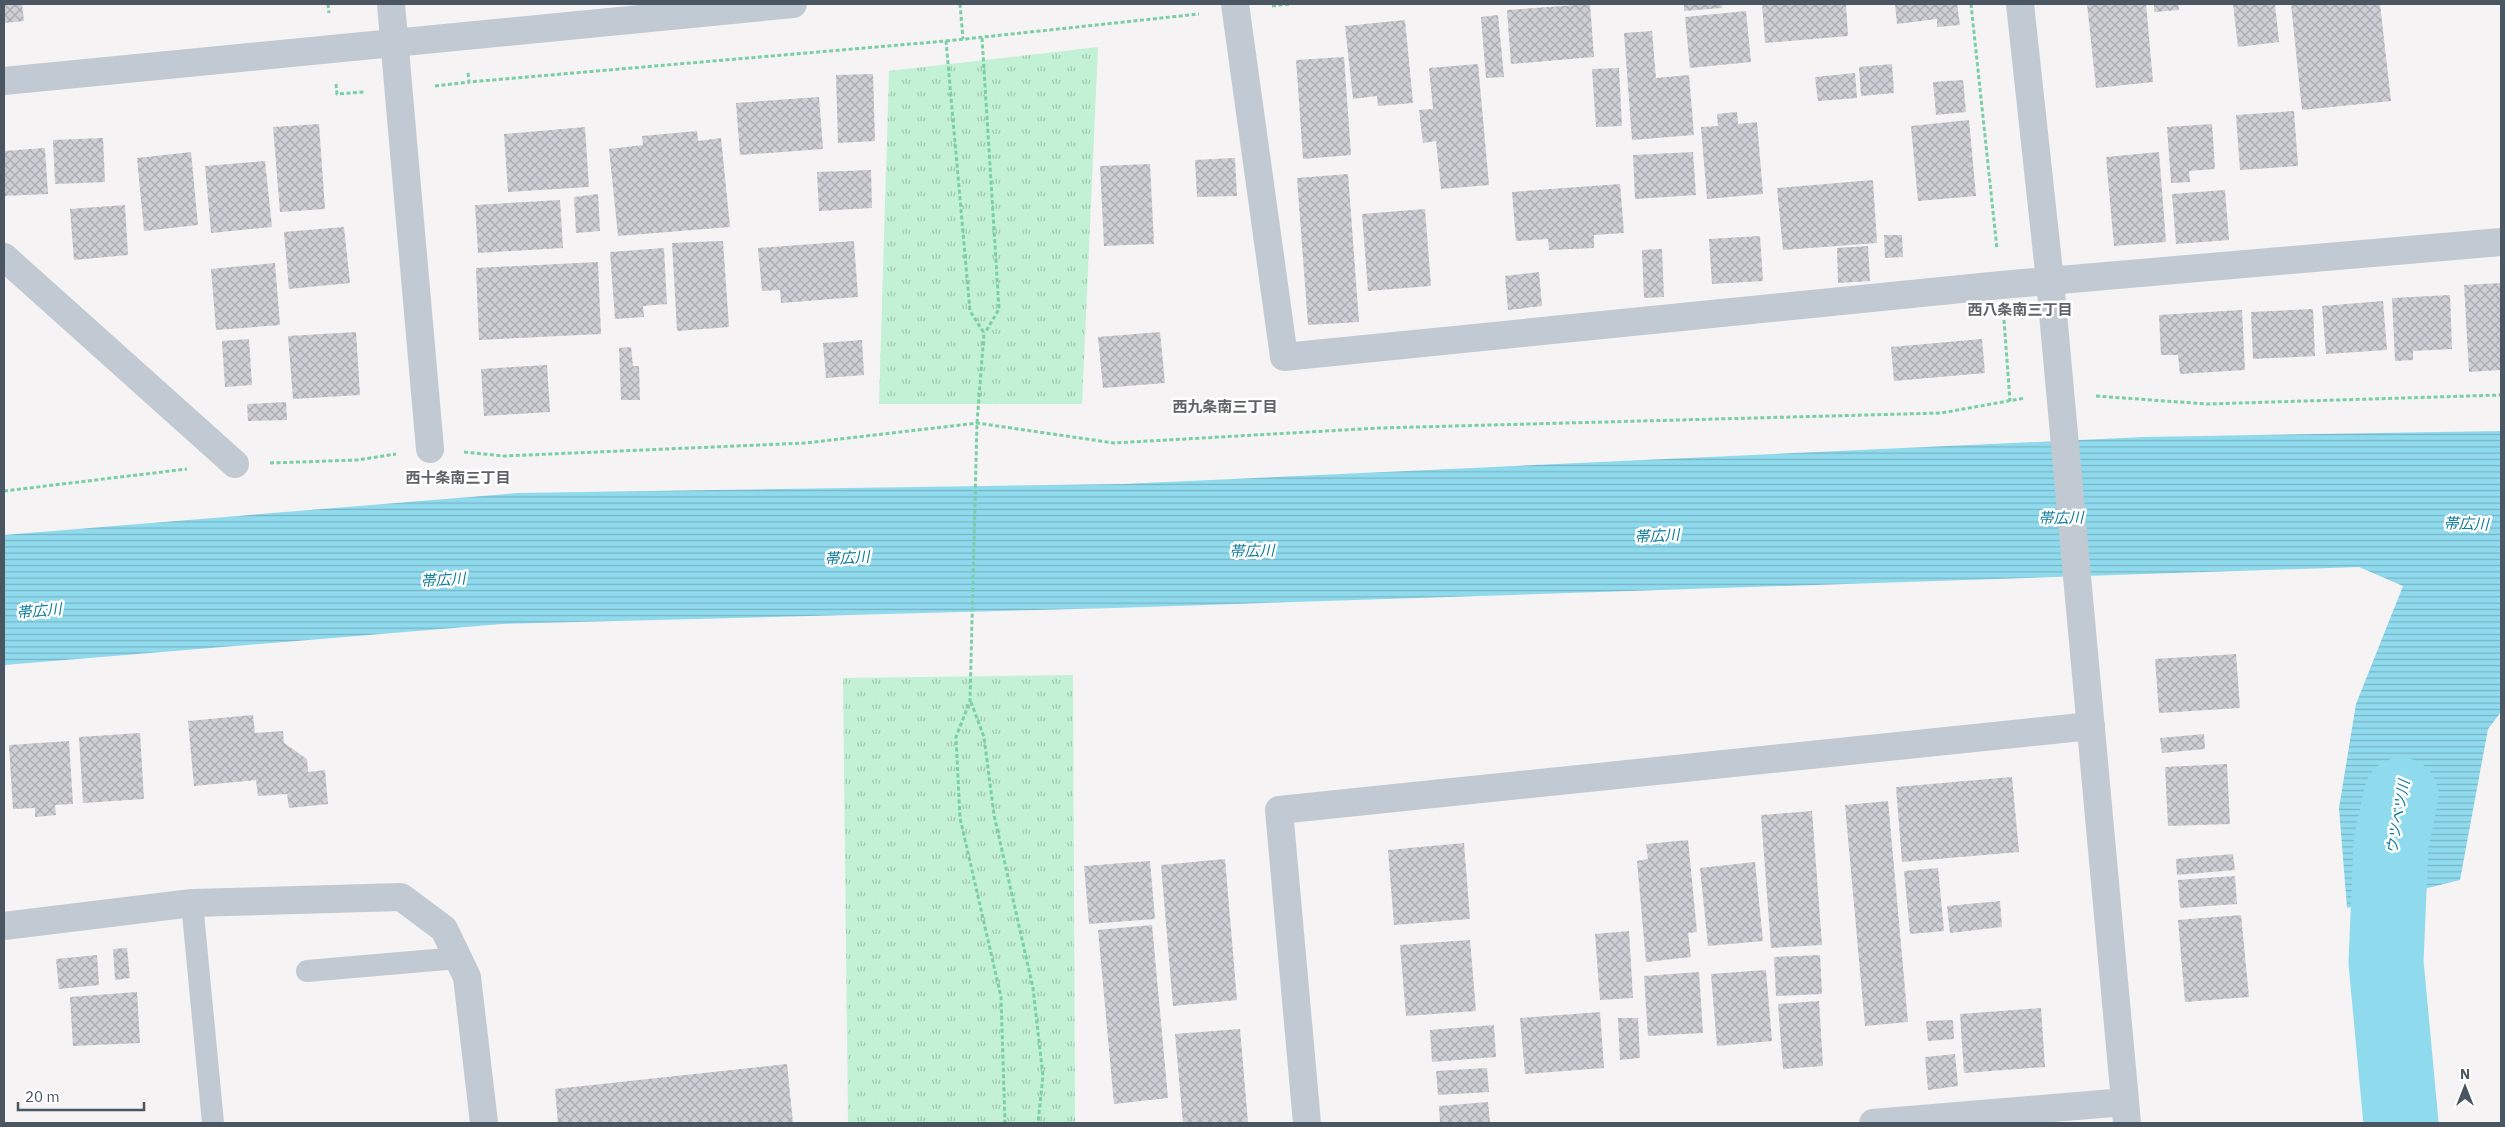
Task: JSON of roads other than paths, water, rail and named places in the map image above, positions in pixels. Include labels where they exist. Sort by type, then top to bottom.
[{"type":"street","points":[[391,4],[430,448]]},
{"type":"street","points":[[4,81],[793,4]]},
{"type":"street","points":[[1873,1123],[2126,1112],[2050,281],[2020,4]]},
{"type":"street","points":[[1235,7],[1284,357],[2050,281],[2501,242]]},
{"type":"street","points":[[4,258],[235,464]]},
{"type":"street","points":[[1307,1123],[1279,810],[2091,726]]},
{"type":"street","points":[[4,926],[192,904],[401,897],[444,929],[467,977],[484,1123]]},
{"type":"lane","points":[[192,904],[213,1123]]},
{"type":"lane","points":[[307,971],[458,958]]},
{"type":"water","name":"帯広川","points":[[2501,431],[2501,712],[2488,729],[2460,880],[2347,908],[2339,808],[2356,704],[2403,586],[2359,567],[1114,608],[502,624],[4,665],[4,535],[518,493],[1123,484],[2144,437]]},
{"type":"waterway","name":"ウツベツ川","points":[[2401,795],[2391,844],[2386,962],[2401,1123]]},
{"type":"district","name":"西八条南三丁目","points":[[2020,310]]},
{"type":"district","name":"西九条南三丁目","points":[[1225,407]]},
{"type":"district","name":"西十条南三丁目","points":[[458,478]]}]
